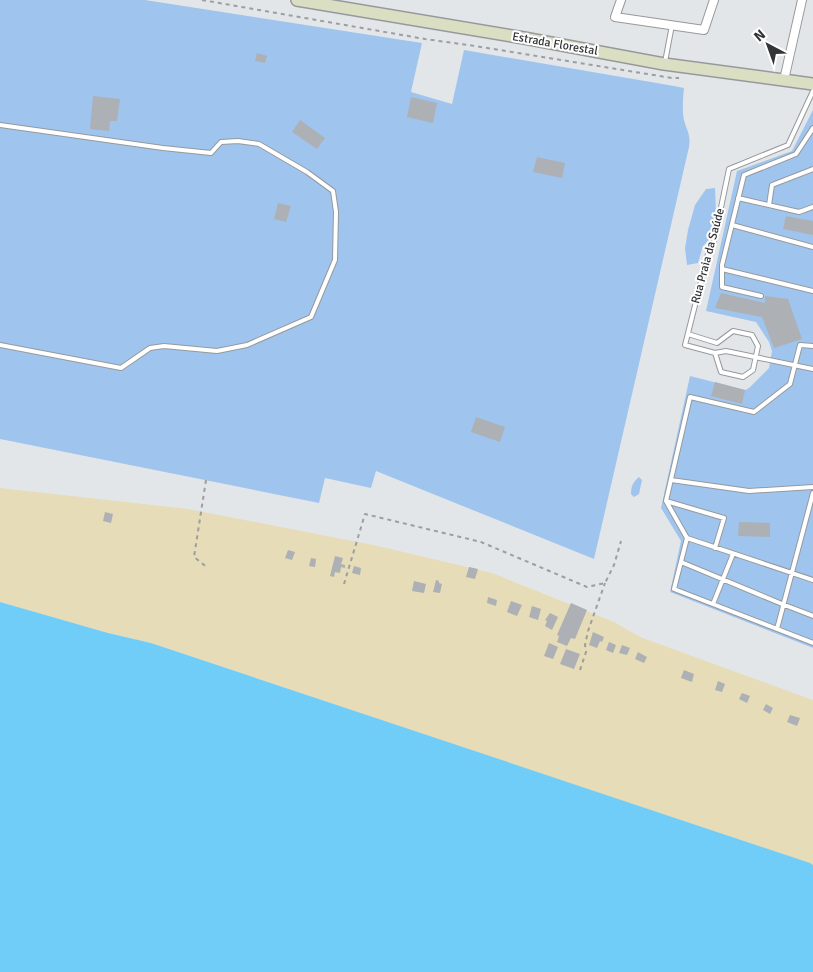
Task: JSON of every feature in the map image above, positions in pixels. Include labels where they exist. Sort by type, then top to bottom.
[{"type":"main road","name":"Estrada Florestal","points":[[297,0],[524,38],[664,64],[813,84]]},
{"type":"street","points":[[622,0],[616,17],[704,30],[714,0]]},
{"type":"street","points":[[784,80],[802,0]]},
{"type":"lane","points":[[664,64],[672,25]]},
{"type":"lane","name":"Rua Praia da Saúde","points":[[715,353],[685,345],[708,254],[714,241],[729,169],[788,145],[813,91]]},
{"type":"lane","points":[[0,125],[211,153],[222,142],[238,141],[259,144],[307,172],[333,191],[336,212],[335,260],[311,317],[247,345],[217,351],[164,346],[150,348],[121,368],[0,345]]},
{"type":"lane","points":[[761,296],[722,287],[722,265],[744,175],[796,154],[813,128]]},
{"type":"lane","points":[[769,205],[772,184],[813,169]]},
{"type":"lane","points":[[738,198],[799,212],[813,207]]},
{"type":"lane","points":[[732,226],[813,246]]},
{"type":"lane","points":[[722,269],[813,291]]},
{"type":"lane","points":[[717,343],[733,330],[752,335],[758,346],[753,370],[743,377],[722,372],[715,353],[726,350]]},
{"type":"lane","points":[[688,334],[717,343],[726,350],[813,369]]},
{"type":"lane","points":[[813,346],[800,346],[790,384],[754,412],[690,397],[666,501],[687,538],[813,580]]},
{"type":"lane","points":[[671,480],[749,491],[813,487]]},
{"type":"lane","points":[[776,629],[813,494]]},
{"type":"lane","points":[[666,501],[724,518],[715,548]]},
{"type":"lane","points":[[687,538],[674,589],[813,643]]},
{"type":"lane","points":[[713,604],[734,554]]},
{"type":"lane","points":[[681,562],[813,616]]},
{"type":"path","points":[[202,0],[425,39],[672,78],[685,77]]},
{"type":"path","points":[[206,480],[194,557],[208,568]]},
{"type":"path","points":[[344,584],[365,514],[481,542],[587,586],[605,583]]},
{"type":"path","points":[[580,670],[586,652],[585,645],[588,631],[605,583],[614,565],[621,541]]},
{"type":"shaded area","points":[[0,0],[145,0],[422,43],[411,92],[452,104],[464,50],[684,88],[683,112],[689,136],[689,147],[594,559],[376,471],[371,488],[325,478],[319,503],[0,439]]},
{"type":"shaded area","points":[[813,110],[813,648],[670,592],[681,541],[661,508],[690,376],[745,390],[769,368],[772,351],[769,342],[756,322],[706,311],[737,171],[792,151]]},
{"type":"shaded area","points":[[715,188],[715,223],[708,241],[703,246],[698,263],[687,265],[685,248],[695,205],[706,189]]},
{"type":"shaded area","points":[[639,477],[642,480],[639,494],[634,497],[631,494],[632,486]]},
{"type":"shaded area","points":[[0,602],[108,633],[151,643],[810,863],[813,865],[813,972],[0,972]]},
{"type":"sand","points":[[0,488],[188,509],[378,546],[492,573],[614,622],[640,637],[813,700],[813,865],[151,643],[108,633],[0,602]]},
{"type":"building","points":[[257,53],[267,56],[265,63],[255,61]]},
{"type":"building","points":[[93,96],[120,99],[117,121],[110,121],[109,131],[90,129]]},
{"type":"building","points":[[411,97],[437,103],[433,123],[407,117]]},
{"type":"building","points":[[300,120],[325,138],[317,149],[292,132]]},
{"type":"building","points":[[537,157],[565,163],[562,178],[533,172]]},
{"type":"building","points":[[278,203],[291,206],[286,222],[274,219]]},
{"type":"building","points":[[786,216],[813,221],[813,235],[783,229]]},
{"type":"building","points":[[721,293],[765,303],[765,296],[788,299],[802,339],[774,348],[762,317],[715,308]]},
{"type":"building","points":[[715,382],[745,390],[742,404],[711,396]]},
{"type":"building","points":[[476,417],[505,427],[500,442],[471,432]]},
{"type":"building","points":[[105,512],[113,514],[111,523],[103,521]]},
{"type":"building","points":[[739,522],[770,523],[770,537],[738,536]]},
{"type":"building","points":[[288,550],[295,552],[292,560],[285,558]]},
{"type":"building","points":[[335,556],[343,558],[341,564],[345,565],[345,568],[341,567],[340,573],[335,572],[334,577],[330,576]]},
{"type":"building","points":[[311,558],[316,559],[315,567],[309,566]]},
{"type":"building","points":[[354,566],[361,568],[360,575],[352,573]]},
{"type":"building","points":[[469,567],[478,569],[475,579],[466,577]]},
{"type":"building","points":[[436,580],[442,584],[440,593],[433,592]]},
{"type":"building","points":[[414,581],[426,584],[424,593],[412,591]]},
{"type":"building","points":[[488,597],[497,600],[496,606],[487,603]]},
{"type":"building","points":[[511,601],[522,605],[517,616],[507,612]]},
{"type":"building","points":[[571,603],[587,610],[575,639],[571,638],[567,646],[557,642],[559,636],[557,635]]},
{"type":"building","points":[[532,606],[541,609],[538,620],[529,617]]},
{"type":"building","points":[[550,613],[558,617],[552,630],[545,626],[547,621],[545,620]]},
{"type":"building","points":[[593,632],[604,637],[597,648],[589,645]]},
{"type":"building","points":[[609,642],[616,645],[613,653],[606,650]]},
{"type":"building","points":[[549,643],[558,647],[553,659],[544,656]]},
{"type":"building","points":[[622,645],[630,648],[627,655],[619,653]]},
{"type":"building","points":[[566,649],[580,654],[574,669],[560,664]]},
{"type":"building","points":[[638,652],[647,657],[644,663],[635,659]]},
{"type":"building","points":[[684,670],[694,674],[692,682],[681,678]]},
{"type":"building","points":[[718,681],[725,684],[722,692],[715,690]]},
{"type":"building","points":[[742,693],[750,696],[747,703],[739,699]]},
{"type":"building","points":[[766,704],[773,708],[770,714],[763,710]]},
{"type":"building","points":[[790,715],[800,718],[797,726],[787,722]]}]
